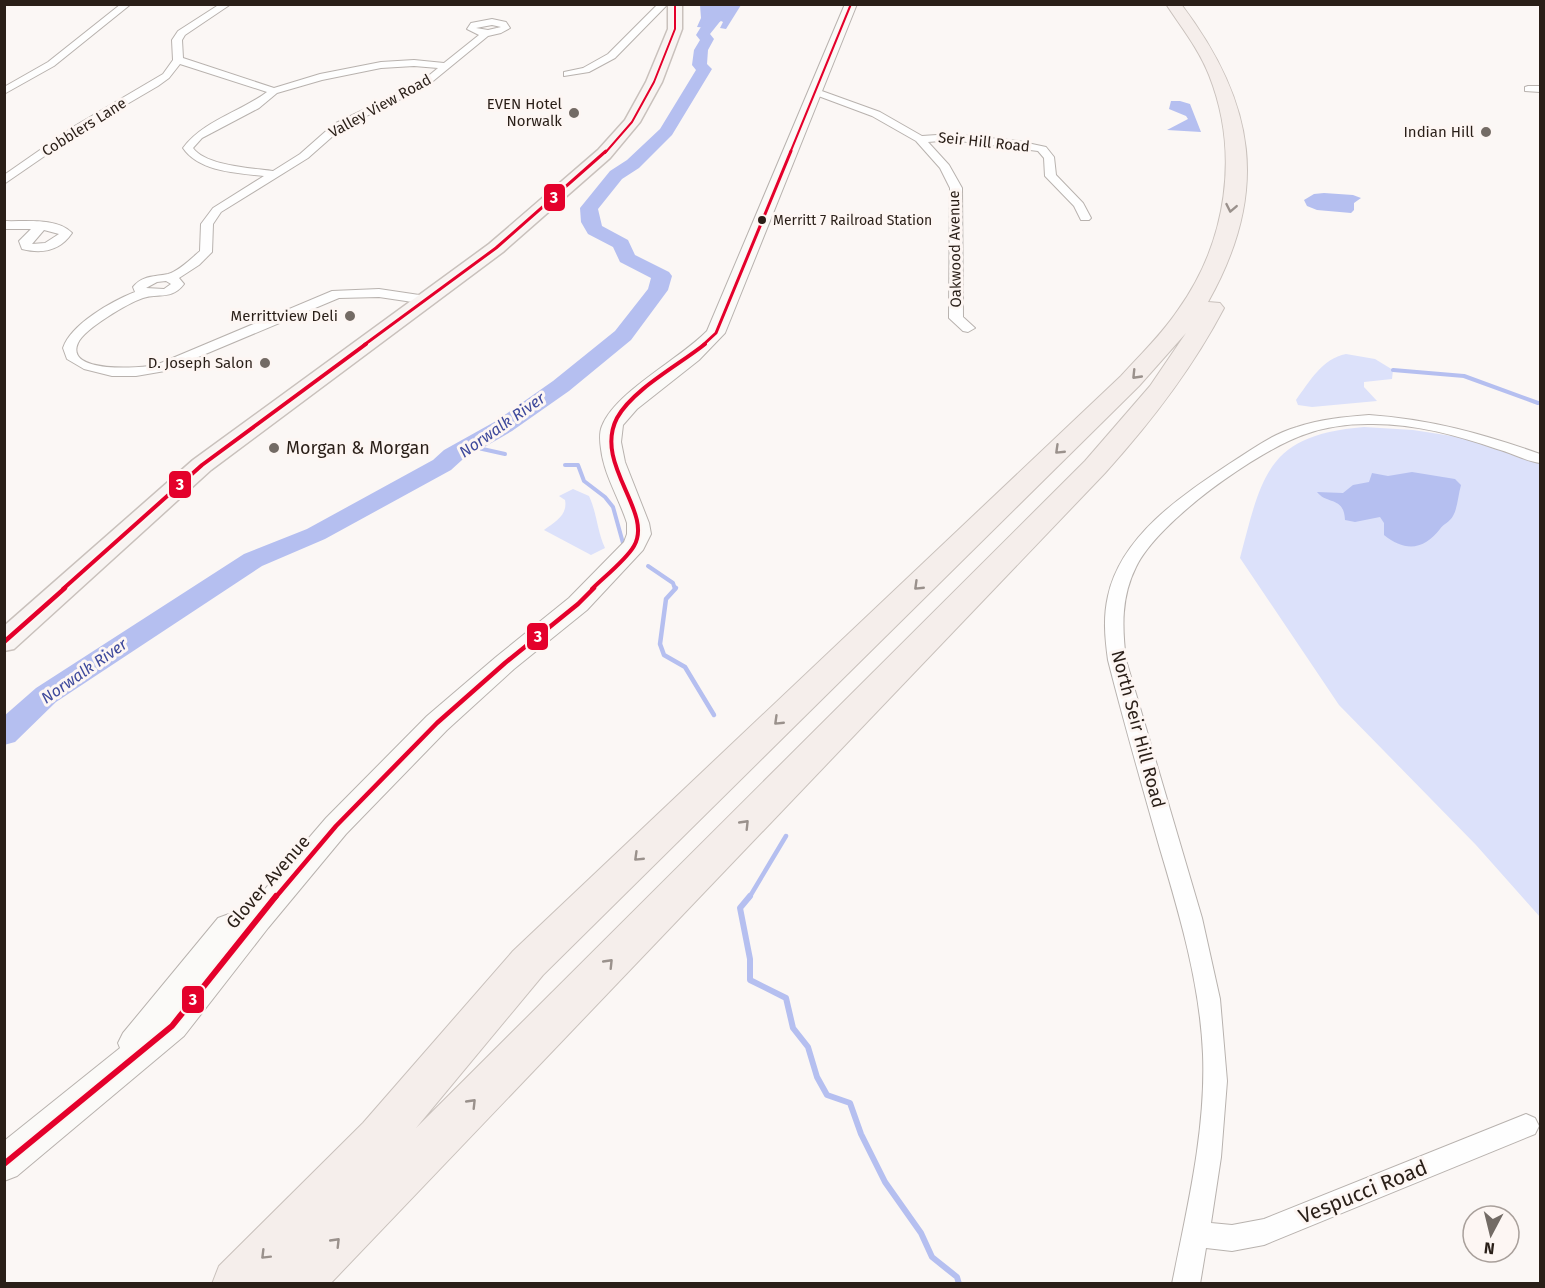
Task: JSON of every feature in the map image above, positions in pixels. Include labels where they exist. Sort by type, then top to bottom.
[{"type":"highway","points":[[1161,4],[1198,47],[1226,93]]},
{"type":"highway","points":[[237,1284],[379,1138],[528,963],[1156,353],[1196,301],[1210,276],[1227,229],[1237,165],[1234,127],[1226,93],[1205,46],[1173,4]]},
{"type":"highway","points":[[295,1284],[1063,501],[1151,404],[1174,373],[1207,318],[1232,267],[1246,220],[1252,178],[1251,146],[1244,110],[1225,58],[1184,4]]},
{"type":"highway","points":[[1206,20],[1216,35]]},
{"type":"main road","points":[[4,642],[202,465],[426,300],[541,211],[597,160],[624,132],[656,77],[675,29],[675,4]]},
{"type":"street","points":[[4,91],[51,64],[128,4]]},
{"type":"street","points":[[227,4],[181,33],[176,46],[178,60],[274,92]]},
{"type":"street","points":[[567,74],[596,68],[606,62],[633,36],[644,19],[664,4]]},
{"type":"street","name":"Glover Avenue","points":[[4,1164],[172,1026],[309,857],[437,723],[505,663],[578,604],[635,545],[639,534],[635,512],[612,454],[613,424],[618,415],[631,403],[695,355],[716,333],[851,4]]},
{"type":"street","name":"Valley View Road","points":[[426,300],[379,293],[337,294],[171,364],[139,372],[107,372],[84,365],[74,359],[70,353],[69,344],[73,337],[142,293],[152,295],[170,291],[177,286],[177,281],[172,279],[206,252],[205,235],[208,220],[212,215],[304,156],[338,126],[413,90],[486,33]]},
{"type":"street","name":"Cobblers Lane","points":[[166,76],[178,60]]},
{"type":"street","points":[[274,174],[205,163],[194,158],[188,148],[198,136],[255,106],[274,92],[320,77],[381,65],[414,63],[442,69]]},
{"type":"street","name":"Cobblers Lane","points":[[4,181],[77,129],[166,76],[201,68]]},
{"type":"street","points":[[1528,89],[1540,89]]},
{"type":"street","name":"Seir Hill Road","points":[[816,92],[876,114],[920,139],[952,137],[1027,145],[1042,149],[1049,157],[1051,177],[1078,205],[1085,218]]},
{"type":"street","name":"Oakwood Avenue","points":[[920,139],[945,167],[956,188],[956,318],[968,328]]},
{"type":"street","points":[[4,225],[41,227]]},
{"type":"street","name":"North Seir Hill Road","points":[[1186,1284],[1208,1168],[1215,1080],[1213,1034],[1204,974],[1189,910],[1117,660],[1113,628],[1118,597],[1128,565],[1145,539],[1171,513],[1268,445],[1302,429],[1340,421],[1408,422],[1472,435],[1539,454]]},
{"type":"street","name":"Vespucci Road","points":[[1195,1234],[1232,1238],[1264,1232],[1526,1126]]},
{"type":"shaded area","points":[[1346,354],[1375,359],[1393,370],[1392,379],[1364,382],[1364,387],[1377,401],[1312,407],[1298,405],[1296,400],[1317,372],[1330,360]]},
{"type":"shaded area","points":[[1364,427],[1413,430],[1465,438],[1540,463],[1540,917],[1476,845],[1339,705],[1240,558],[1255,504],[1263,482],[1274,464],[1288,450],[1307,439]]},
{"type":"shaded area","points":[[573,489],[589,496],[605,548],[591,555],[544,530],[560,518],[565,510],[565,500],[559,496]]},
{"type":"water","points":[[700,4],[741,5],[726,29],[720,28],[723,22],[721,21],[709,28],[697,27],[701,18]]},
{"type":"water","points":[[1171,101],[1190,104],[1201,132],[1167,130],[1188,119],[1169,109]]},
{"type":"water","points":[[1314,194],[1353,195],[1361,198],[1354,203],[1354,210],[1351,213],[1317,210],[1307,206],[1304,200]]},
{"type":"water","points":[[1412,472],[1455,479],[1461,485],[1452,518],[1421,545],[1399,544],[1384,535],[1384,523],[1380,517],[1355,522],[1345,520],[1342,507],[1317,492],[1343,493],[1353,485],[1369,482],[1372,473],[1388,476]]},
{"type":"waterway","name":"Norwalk River","points":[[4,734],[46,695],[187,601],[253,560],[316,534],[442,465],[453,455],[504,426],[561,386],[623,335],[633,319],[658,290],[662,276],[627,258],[621,244],[595,230],[590,222],[589,208],[616,175],[633,164],[666,132],[704,69],[699,65],[701,50],[707,39],[703,35],[706,27],[715,19],[722,4]]},
{"type":"waterway","points":[[1393,370],[1464,376],[1538,403]]},
{"type":"waterway","points":[[469,446],[505,454]]},
{"type":"waterway","points":[[565,465],[578,465],[584,481],[605,497],[613,507],[623,543]]},
{"type":"waterway","points":[[648,566],[673,583],[675,589]]},
{"type":"waterway","points":[[676,588],[666,599],[660,644],[664,655],[685,667],[714,715]]},
{"type":"waterway","points":[[749,898],[786,836]]},
{"type":"waterway","points":[[750,896],[740,908],[750,959],[750,980],[786,998],[793,1028],[808,1047],[817,1077],[827,1095],[850,1103],[861,1134],[885,1182],[921,1233],[932,1257],[957,1277],[959,1284]]},
{"type":"transit line","name":"3","points":[[4,642],[202,465],[496,248],[604,154],[632,122],[654,82],[675,29],[675,4]]},
{"type":"transit line","name":"3","points":[[4,1164],[172,1026],[257,919],[336,826],[437,723],[505,663],[578,604],[635,545],[637,529],[635,513],[615,465],[611,449],[611,433],[618,417],[627,406],[716,333],[851,4]]},
{"type":"place","name":"EVEN Hotel Norwalk","points":[[574,113]]},
{"type":"place","name":"Indian Hill","points":[[1486,132]]},
{"type":"place","name":"Merritt 7 Railroad Station","points":[[762,220]]},
{"type":"place","name":"Merrittview Deli","points":[[350,316]]},
{"type":"place","name":"D. Joseph Salon","points":[[265,363]]},
{"type":"place","name":"Morgan & Morgan","points":[[274,448]]}]
